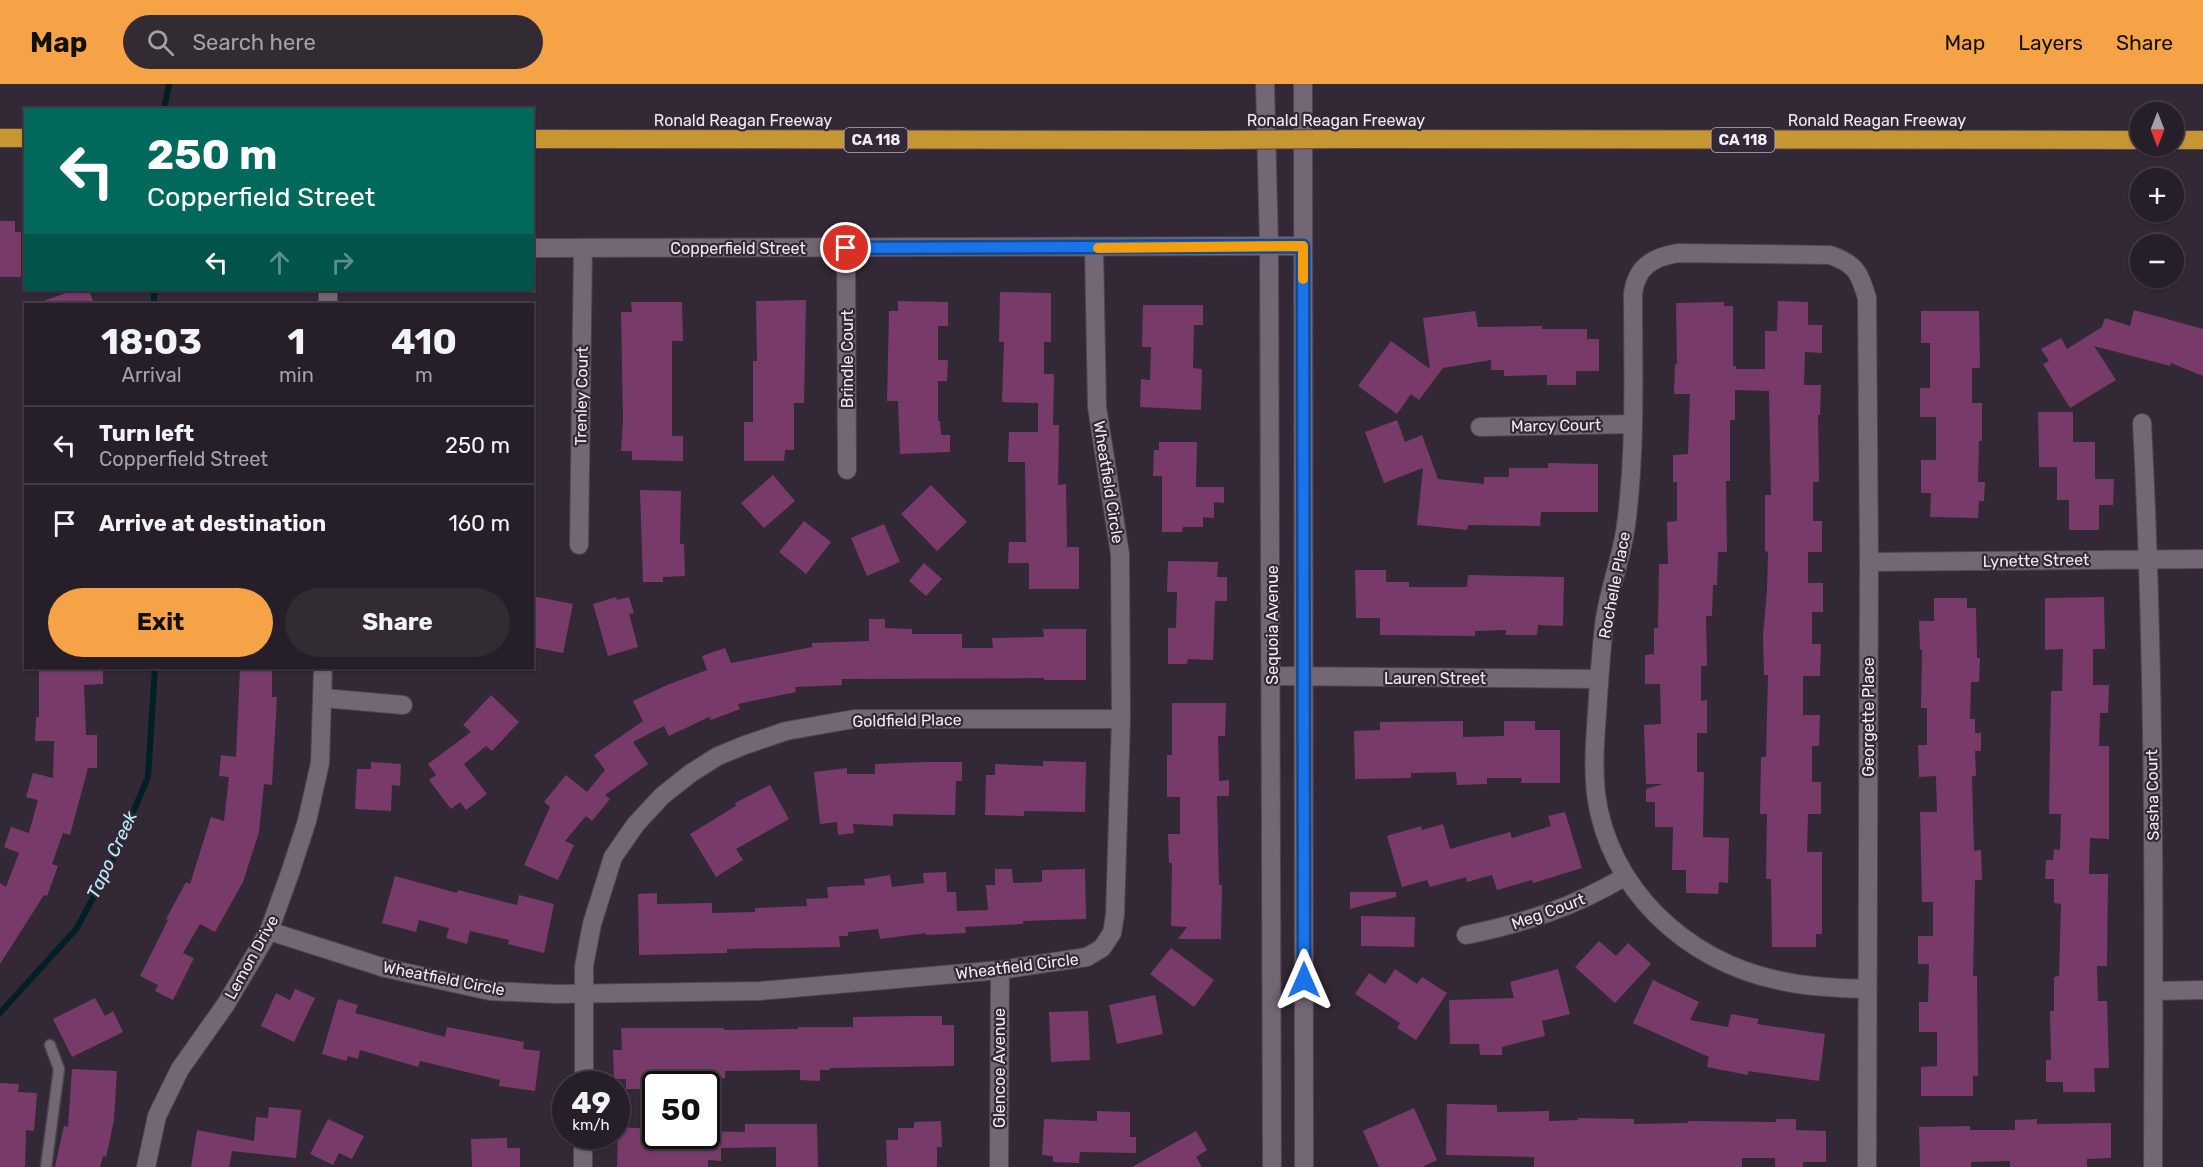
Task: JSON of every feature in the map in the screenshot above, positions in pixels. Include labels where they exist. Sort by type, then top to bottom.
[{"type":"highway","points":[[0,138],[24,138]]},
{"type":"highway","name":"Ronald Reagan Freeway","points":[[534,139],[2130,140]]},
{"type":"highway","points":[[2184,140],[2203,140]]},
{"type":"street","name":"Sequoia Avenue","points":[[1265,84],[1269,246],[1272,676],[1272,1167]]},
{"type":"street","name":"Sequoia Avenue","points":[[1303,84],[1304,1167]]},
{"type":"street","name":"Copperfield Street","points":[[534,248],[1303,246]]},
{"type":"street","name":"Trenley Court","points":[[579,545],[583,248]]},
{"type":"street","name":"Brindle Court","points":[[846,248],[847,470]]},
{"type":"street","name":"Wheatfield Circle","points":[[269,931],[386,968],[490,991],[556,994],[760,991],[1000,970],[1087,957],[1102,948],[1112,933],[1115,915],[1121,719],[1120,554],[1096,407],[1094,248]]},
{"type":"street","name":"Rochelle Place","points":[[1856,270],[1847,261],[1830,255],[1678,253],[1663,255],[1648,263],[1640,271],[1634,284],[1633,294],[1633,424],[1626,526],[1605,617],[1593,767],[1596,797],[1606,835],[1626,876],[1644,902],[1668,927],[1700,950],[1726,964],[1775,980],[1818,987],[1867,989]]},
{"type":"street","name":"Georgette Place","points":[[1856,270],[1867,298],[1869,562],[1867,1167]]},
{"type":"street","name":"Sasha Court","points":[[2142,423],[2149,559],[2154,991],[2153,1167]]},
{"type":"street","name":"Marcy Court","points":[[1480,426],[1633,424]]},
{"type":"street","name":"Lynette Street","points":[[1869,562],[2203,559]]},
{"type":"street","name":"Lemon Drive","points":[[146,1167],[157,1116],[180,1069],[226,1004],[269,931],[307,821],[320,763],[324,669]]},
{"type":"street","name":"Lauren Street","points":[[1272,676],[1599,679]]},
{"type":"street","points":[[323,698],[403,705]]},
{"type":"street","name":"Goldfield Place","points":[[584,1071],[585,966],[592,924],[613,857],[636,824],[662,796],[691,773],[718,756],[786,731],[854,719],[1121,719]]},
{"type":"street","name":"Meg Court","points":[[1466,935],[1513,926],[1556,911],[1595,894],[1626,876]]},
{"type":"street","name":"Glencoe Avenue","points":[[999,1167],[1000,970]]},
{"type":"street","points":[[2154,991],[2203,990]]},
{"type":"street","points":[[583,1149],[583,1167]]},
{"type":"lane","points":[[46,1167],[59,1069],[50,1045]]},
{"type":"building","points":[[0,221],[15,221],[15,232],[21,232],[21,277],[0,277]]},
{"type":"building","points":[[71,291],[89,291],[94,303],[38,303]]},
{"type":"building","points":[[1000,292],[1051,293],[1051,342],[1044,342],[1044,374],[1054,374],[1053,425],[1059,425],[1058,485],[1066,484],[1067,547],[1079,547],[1079,589],[1029,589],[1029,563],[1008,563],[1009,542],[1026,542],[1025,462],[1008,462],[1009,432],[1038,432],[1038,403],[1002,402],[1004,342],[999,342]]},
{"type":"building","points":[[806,300],[804,403],[794,403],[794,450],[785,450],[784,461],[744,461],[744,422],[753,422],[753,361],[757,361],[756,301]]},
{"type":"building","points":[[898,301],[948,302],[948,326],[938,326],[938,360],[948,360],[947,381],[938,381],[938,421],[940,421],[941,435],[950,435],[950,452],[900,454],[898,401],[887,401],[889,311],[898,311]]},
{"type":"building","points":[[1778,301],[1808,302],[1808,325],[1822,325],[1822,353],[1805,352],[1804,385],[1821,385],[1820,415],[1818,415],[1819,482],[1813,482],[1813,521],[1822,521],[1822,552],[1808,552],[1808,583],[1823,583],[1823,612],[1812,612],[1812,644],[1821,644],[1820,676],[1803,676],[1803,715],[1820,715],[1819,746],[1812,746],[1812,782],[1821,782],[1821,814],[1808,814],[1807,852],[1822,852],[1822,934],[1816,934],[1816,947],[1772,947],[1771,879],[1766,879],[1767,814],[1760,814],[1761,757],[1766,757],[1768,675],[1764,675],[1763,635],[1768,552],[1765,551],[1765,495],[1771,495],[1769,391],[1735,390],[1735,420],[1730,420],[1730,481],[1726,481],[1727,552],[1718,552],[1717,585],[1713,585],[1712,616],[1706,616],[1707,666],[1701,666],[1701,701],[1707,700],[1707,733],[1697,733],[1697,772],[1704,772],[1703,837],[1729,838],[1728,883],[1719,882],[1718,894],[1686,893],[1686,870],[1672,870],[1673,827],[1655,827],[1655,802],[1646,802],[1646,789],[1663,784],[1646,784],[1644,725],[1661,724],[1660,684],[1645,684],[1645,655],[1654,654],[1654,628],[1658,628],[1659,564],[1668,564],[1667,522],[1677,521],[1677,482],[1673,482],[1673,455],[1688,454],[1690,394],[1674,394],[1675,364],[1677,365],[1676,303],[1724,302],[1724,306],[1733,306],[1733,366],[1736,366],[1736,369],[1765,369],[1765,331],[1777,331]]},
{"type":"building","points":[[631,302],[682,302],[683,341],[672,341],[672,436],[683,436],[683,461],[632,460],[632,451],[621,451],[623,421],[621,312],[632,312]]},
{"type":"building","points":[[1143,305],[1203,305],[1203,325],[1194,325],[1193,368],[1202,369],[1201,410],[1140,407],[1141,379],[1150,380],[1151,347],[1142,347]]},
{"type":"building","points":[[2134,310],[2203,329],[2203,376],[2171,363],[2170,366],[2094,346],[2116,380],[2070,408],[2043,364],[2049,361],[2041,349],[2061,338],[2067,349],[2102,327],[2105,318],[2130,326]]},
{"type":"building","points":[[1475,311],[1478,327],[1542,326],[1542,329],[1587,329],[1587,339],[1599,339],[1599,371],[1576,371],[1576,385],[1547,385],[1547,375],[1504,376],[1504,370],[1491,370],[1491,360],[1443,368],[1419,400],[1411,394],[1397,414],[1358,386],[1391,341],[1430,369],[1423,318]]},
{"type":"building","points":[[1921,311],[1979,311],[1980,368],[1972,368],[1972,403],[1982,403],[1982,441],[1979,441],[1978,482],[1985,482],[1984,501],[1979,501],[1978,518],[1930,517],[1931,493],[1921,493],[1921,460],[1936,460],[1936,417],[1920,417],[1920,388],[1930,388],[1930,343],[1921,343]]},
{"type":"building","points":[[2038,412],[2073,412],[2073,442],[2095,442],[2095,479],[2114,479],[2113,505],[2099,505],[2099,530],[2069,530],[2069,500],[2057,500],[2057,467],[2039,467]]},
{"type":"building","points":[[1397,420],[1405,442],[1422,435],[1438,479],[1484,484],[1484,477],[1509,477],[1509,468],[1548,468],[1548,463],[1598,464],[1598,512],[1541,512],[1540,526],[1468,525],[1467,530],[1417,525],[1423,468],[1384,483],[1365,432]]},
{"type":"building","points":[[1159,442],[1197,442],[1196,487],[1224,487],[1224,503],[1214,502],[1214,518],[1203,517],[1203,527],[1183,527],[1182,532],[1162,532],[1162,476],[1153,476],[1154,450],[1159,450]]},
{"type":"building","points":[[773,475],[795,501],[764,528],[741,503]]},
{"type":"building","points":[[931,485],[967,522],[937,551],[901,514]]},
{"type":"building","points":[[640,490],[681,491],[680,544],[684,544],[685,576],[663,577],[663,582],[643,582]]},
{"type":"building","points":[[804,521],[831,542],[806,574],[779,552]]},
{"type":"building","points":[[884,524],[900,562],[867,576],[851,538]]},
{"type":"building","points":[[1168,561],[1218,562],[1217,577],[1227,577],[1227,601],[1215,601],[1213,660],[1188,659],[1187,664],[1168,664],[1168,628],[1176,628],[1177,592],[1167,592]]},
{"type":"building","points":[[924,563],[942,579],[926,596],[909,581]]},
{"type":"building","points":[[1355,570],[1386,570],[1386,582],[1409,582],[1409,587],[1467,587],[1468,575],[1564,577],[1563,626],[1538,625],[1537,635],[1506,635],[1506,630],[1475,631],[1475,636],[1380,635],[1380,618],[1356,618]]},
{"type":"building","points":[[534,596],[573,604],[563,653],[534,647]]},
{"type":"building","points":[[616,597],[617,600],[629,597],[634,613],[629,614],[638,647],[608,656],[593,604]]},
{"type":"building","points":[[2104,597],[2105,649],[2093,649],[2093,685],[2109,685],[2108,713],[2100,713],[2099,746],[2109,746],[2109,839],[2090,838],[2089,874],[2108,874],[2107,966],[2097,966],[2098,1001],[2107,1001],[2109,1068],[2094,1068],[2095,1092],[2063,1092],[2063,1082],[2046,1082],[2046,1060],[2051,1060],[2050,1011],[2054,1011],[2054,977],[2059,976],[2061,904],[2054,903],[2054,879],[2045,879],[2046,860],[2053,860],[2054,849],[2060,850],[2061,814],[2049,814],[2051,691],[2062,691],[2063,649],[2045,650],[2045,598]]},
{"type":"building","points":[[1934,598],[1967,598],[1967,608],[1976,608],[1977,658],[1980,658],[1979,682],[1971,682],[1970,719],[1975,719],[1975,733],[1981,733],[1981,751],[1975,751],[1976,776],[1972,776],[1974,851],[1981,850],[1982,880],[1975,880],[1973,976],[1977,976],[1978,1076],[1973,1076],[1973,1096],[1921,1096],[1921,1067],[1937,1066],[1937,1032],[1919,1032],[1919,1002],[1928,1002],[1929,964],[1918,964],[1918,936],[1933,936],[1933,902],[1922,902],[1920,812],[1937,812],[1936,776],[1919,777],[1918,745],[1927,745],[1927,708],[1921,708],[1922,650],[1920,650],[1919,621],[1934,621]]},
{"type":"building","points":[[869,619],[885,619],[885,628],[912,629],[912,634],[962,634],[962,648],[993,648],[992,638],[1044,637],[1043,629],[1086,629],[1086,680],[1044,680],[1044,678],[842,679],[842,685],[795,687],[796,692],[738,704],[740,709],[711,720],[709,717],[669,736],[664,726],[633,742],[648,764],[605,795],[610,799],[592,821],[586,816],[565,841],[574,845],[558,880],[524,865],[550,807],[544,802],[566,775],[587,792],[605,770],[594,755],[643,721],[633,701],[707,670],[702,656],[725,648],[731,663],[812,647],[812,643],[869,641]]},
{"type":"building","points":[[39,669],[103,669],[103,684],[84,685],[86,735],[97,735],[97,768],[88,768],[70,835],[63,833],[52,864],[58,866],[47,896],[44,895],[0,964],[0,883],[6,887],[19,853],[4,847],[11,827],[29,833],[38,800],[26,797],[33,773],[53,778],[54,741],[35,741],[36,717],[39,717]]},
{"type":"building","points":[[240,669],[272,669],[272,697],[277,697],[272,785],[264,784],[259,832],[243,882],[215,932],[200,924],[183,953],[194,958],[173,1000],[155,991],[158,985],[140,976],[186,882],[190,884],[211,817],[224,821],[229,777],[219,776],[221,755],[236,757]]},
{"type":"building","points":[[491,695],[519,722],[492,751],[486,746],[464,764],[487,794],[466,810],[460,802],[451,809],[429,780],[436,775],[428,764],[471,732],[463,725]]},
{"type":"building","points":[[1172,703],[1226,703],[1225,736],[1218,736],[1219,781],[1229,780],[1229,796],[1217,796],[1219,885],[1222,885],[1221,939],[1178,939],[1187,927],[1171,926],[1172,863],[1169,863],[1168,834],[1180,834],[1180,797],[1167,797],[1167,755],[1172,755]]},
{"type":"building","points":[[1463,721],[1463,737],[1504,736],[1504,721],[1535,721],[1535,730],[1560,730],[1560,783],[1521,783],[1522,778],[1487,778],[1487,784],[1457,785],[1456,772],[1411,773],[1411,778],[1355,779],[1354,731],[1380,730],[1380,722]]},
{"type":"building","points":[[1043,761],[1086,762],[1085,812],[1024,811],[1024,816],[985,815],[986,775],[995,775],[995,764],[1043,766]]},
{"type":"building","points":[[371,762],[401,764],[400,786],[392,785],[391,811],[355,809],[357,769],[371,769]]},
{"type":"building","points":[[962,762],[962,781],[956,781],[955,815],[893,814],[893,826],[853,824],[854,833],[838,835],[837,822],[820,824],[814,772],[847,768],[847,774],[875,774],[875,764]]},
{"type":"building","points":[[770,785],[789,819],[736,849],[743,860],[716,877],[690,834],[736,806],[735,803]]},
{"type":"building","points":[[1565,812],[1582,868],[1533,883],[1532,880],[1497,890],[1492,875],[1467,882],[1466,877],[1430,887],[1427,880],[1402,887],[1387,836],[1421,826],[1422,830],[1443,824],[1450,849],[1510,832],[1512,838],[1551,826],[1548,816]]},
{"type":"building","points":[[995,869],[1012,869],[1013,883],[1042,882],[1042,870],[1085,869],[1086,919],[1023,921],[1023,924],[965,927],[966,933],[926,935],[926,933],[880,939],[878,929],[848,932],[848,936],[839,936],[840,947],[727,949],[727,953],[639,955],[638,894],[657,893],[657,904],[712,903],[712,913],[755,912],[755,908],[807,906],[806,899],[828,898],[827,887],[865,885],[864,879],[890,875],[892,887],[924,883],[923,873],[946,872],[947,892],[956,892],[957,911],[988,910],[986,885],[995,885]]},
{"type":"building","points":[[395,876],[457,893],[458,890],[517,905],[519,895],[554,904],[544,953],[508,944],[509,940],[470,931],[467,944],[446,938],[449,928],[419,920],[416,932],[382,923]]},
{"type":"building","points":[[1350,892],[1396,892],[1396,897],[1350,909]]},
{"type":"building","points":[[1361,916],[1415,917],[1414,947],[1361,946]]},
{"type":"building","points":[[1599,941],[1616,956],[1628,943],[1651,964],[1615,1003],[1575,967]]},
{"type":"building","points":[[1171,948],[1214,980],[1194,1007],[1150,974]]},
{"type":"building","points":[[1395,969],[1417,984],[1422,977],[1447,993],[1416,1040],[1397,1028],[1400,1023],[1355,994],[1369,973],[1385,984]]},
{"type":"building","points":[[1558,969],[1570,1014],[1542,1021],[1545,1036],[1502,1047],[1502,1055],[1480,1055],[1479,1044],[1450,1044],[1449,1000],[1514,998],[1510,982]]},
{"type":"building","points":[[1653,980],[1699,1002],[1690,1020],[1728,1027],[1731,1014],[1759,1019],[1757,1024],[1825,1034],[1819,1081],[1748,1071],[1748,1075],[1707,1067],[1709,1057],[1633,1023]]},
{"type":"building","points":[[295,989],[315,998],[294,1042],[261,1026],[276,993],[290,1000]]},
{"type":"building","points":[[1155,995],[1163,1034],[1117,1044],[1109,1005]]},
{"type":"building","points":[[95,998],[105,1016],[113,1011],[123,1032],[72,1057],[53,1019]]},
{"type":"building","points":[[338,999],[358,1005],[355,1013],[445,1037],[447,1027],[524,1042],[523,1049],[540,1051],[535,1091],[499,1086],[500,1080],[420,1061],[418,1067],[360,1050],[358,1059],[348,1056],[346,1061],[322,1054]]},
{"type":"building","points":[[1088,1011],[1090,1060],[1051,1062],[1049,1012]]},
{"type":"building","points":[[942,1016],[942,1025],[954,1025],[954,1066],[830,1068],[830,1070],[820,1070],[820,1081],[800,1080],[800,1070],[725,1071],[725,1078],[720,1078],[720,1071],[642,1071],[642,1089],[630,1089],[630,1071],[614,1071],[613,1050],[622,1050],[621,1028],[724,1028],[724,1030],[853,1027],[853,1017]]},
{"type":"building","points":[[72,1069],[117,1071],[114,1120],[106,1157],[103,1156],[100,1167],[55,1167],[64,1126],[68,1127]]},
{"type":"building","points":[[0,1083],[19,1084],[18,1092],[37,1093],[34,1131],[26,1130],[25,1167],[0,1167]]},
{"type":"building","points":[[1447,1104],[1497,1105],[1497,1112],[1549,1111],[1549,1121],[1578,1120],[1578,1118],[1634,1119],[1634,1124],[1688,1123],[1688,1121],[1776,1122],[1776,1119],[1796,1119],[1796,1130],[1826,1131],[1826,1162],[1803,1162],[1803,1167],[1775,1167],[1775,1158],[1742,1158],[1742,1167],[1534,1167],[1534,1157],[1446,1155]]},
{"type":"building","points":[[269,1107],[301,1110],[296,1158],[232,1151],[229,1167],[191,1167],[197,1130],[254,1141],[256,1117],[268,1118]]},
{"type":"building","points":[[1414,1108],[1437,1160],[1422,1167],[1379,1167],[1363,1131]]},
{"type":"building","points":[[1097,1111],[1130,1112],[1130,1137],[1136,1137],[1136,1153],[1080,1152],[1079,1163],[1053,1162],[1053,1156],[1042,1155],[1044,1119],[1097,1121]]},
{"type":"building","points":[[328,1119],[364,1136],[352,1159],[339,1153],[333,1165],[310,1154]]},
{"type":"building","points":[[2037,1119],[2037,1124],[2111,1123],[2111,1158],[2087,1159],[2087,1167],[2010,1167],[2010,1161],[1971,1162],[1971,1167],[1920,1167],[1919,1127],[1970,1126],[1970,1130],[2015,1130],[2015,1120]]},
{"type":"building","points":[[941,1121],[942,1147],[937,1147],[937,1167],[887,1167],[886,1140],[898,1140],[898,1128],[914,1128],[914,1122]]},
{"type":"building","points":[[745,1124],[817,1124],[818,1167],[776,1167],[776,1147],[721,1148],[721,1161],[708,1160],[708,1167],[617,1167],[617,1149],[630,1149],[630,1128],[642,1128],[642,1149],[720,1149],[720,1131],[745,1132]]},
{"type":"building","points":[[1196,1131],[1207,1150],[1196,1157],[1202,1167],[1132,1167]]},
{"type":"building","points":[[507,1138],[507,1148],[520,1148],[520,1167],[472,1167],[471,1139]]},
{"type":"waterway","name":"Tapo Creek","points":[[164,108],[169,84]]},
{"type":"waterway","name":"Tapo Creek","points":[[154,291],[154,303]]},
{"type":"waterway","name":"Tapo Creek","points":[[0,1013],[77,928],[110,866],[148,777],[155,669]]},
{"type":"slow traffic","points":[[1098,248],[1303,246],[1303,279]]},
{"type":"route","points":[[846,248],[1303,246],[1304,980]]}]
